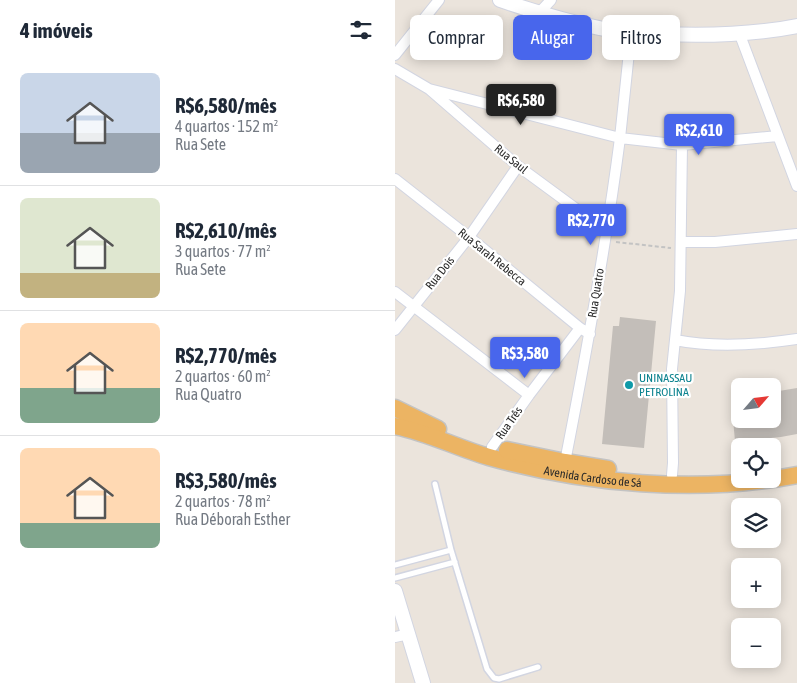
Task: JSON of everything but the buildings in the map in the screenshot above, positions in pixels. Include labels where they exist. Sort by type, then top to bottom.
[{"type":"highway","name":"Avenida Cardoso de Sá","points":[[395,408],[431,426],[493,447],[565,462],[605,469],[672,475],[731,472]]},
{"type":"highway","name":"Avenida Cardoso de Sá","points":[[395,426],[422,433],[488,457],[571,476],[675,485],[776,480],[797,475]]},
{"type":"highway","points":[[781,469],[797,467]]},
{"type":"main road","points":[[500,0],[539,13],[602,28]]},
{"type":"main road","points":[[680,35],[740,35],[797,26]]},
{"type":"main road","points":[[395,591],[402,636],[423,683]]},
{"type":"street","points":[[395,55],[439,0]]},
{"type":"street","points":[[539,13],[551,0]]},
{"type":"street","points":[[740,35],[797,186]]},
{"type":"street","name":"Rua Quatro","points":[[565,462],[590,334],[620,138],[628,60]]},
{"type":"street","name":"Rua Saul","points":[[395,69],[429,90],[518,166],[605,236]]},
{"type":"street","points":[[429,90],[620,138],[682,145],[778,136]]},
{"type":"street","points":[[672,475],[672,369],[679,305],[682,145]]},
{"type":"street","name":"Rua Dois","points":[[395,330],[469,237],[518,166]]},
{"type":"street","name":"Rua Sarah Rebecca","points":[[395,179],[580,328],[590,334]]},
{"type":"street","points":[[681,245],[797,234]]},
{"type":"street","points":[[395,292],[529,395]]},
{"type":"street","name":"Rua Três","points":[[493,447],[529,395],[580,328]]},
{"type":"street","points":[[675,340],[710,345],[797,339]]},
{"type":"lane","points":[[435,484],[451,550],[484,661],[490,675],[493,678],[505,678],[538,666]]},
{"type":"lane","points":[[395,565],[451,550]]},
{"type":"lane","points":[[395,578],[455,562]]},
{"type":"path","points":[[605,236],[681,245]]},
{"type":"place","name":"UNINASSAU PETROLINA","points":[[629,385]]}]
